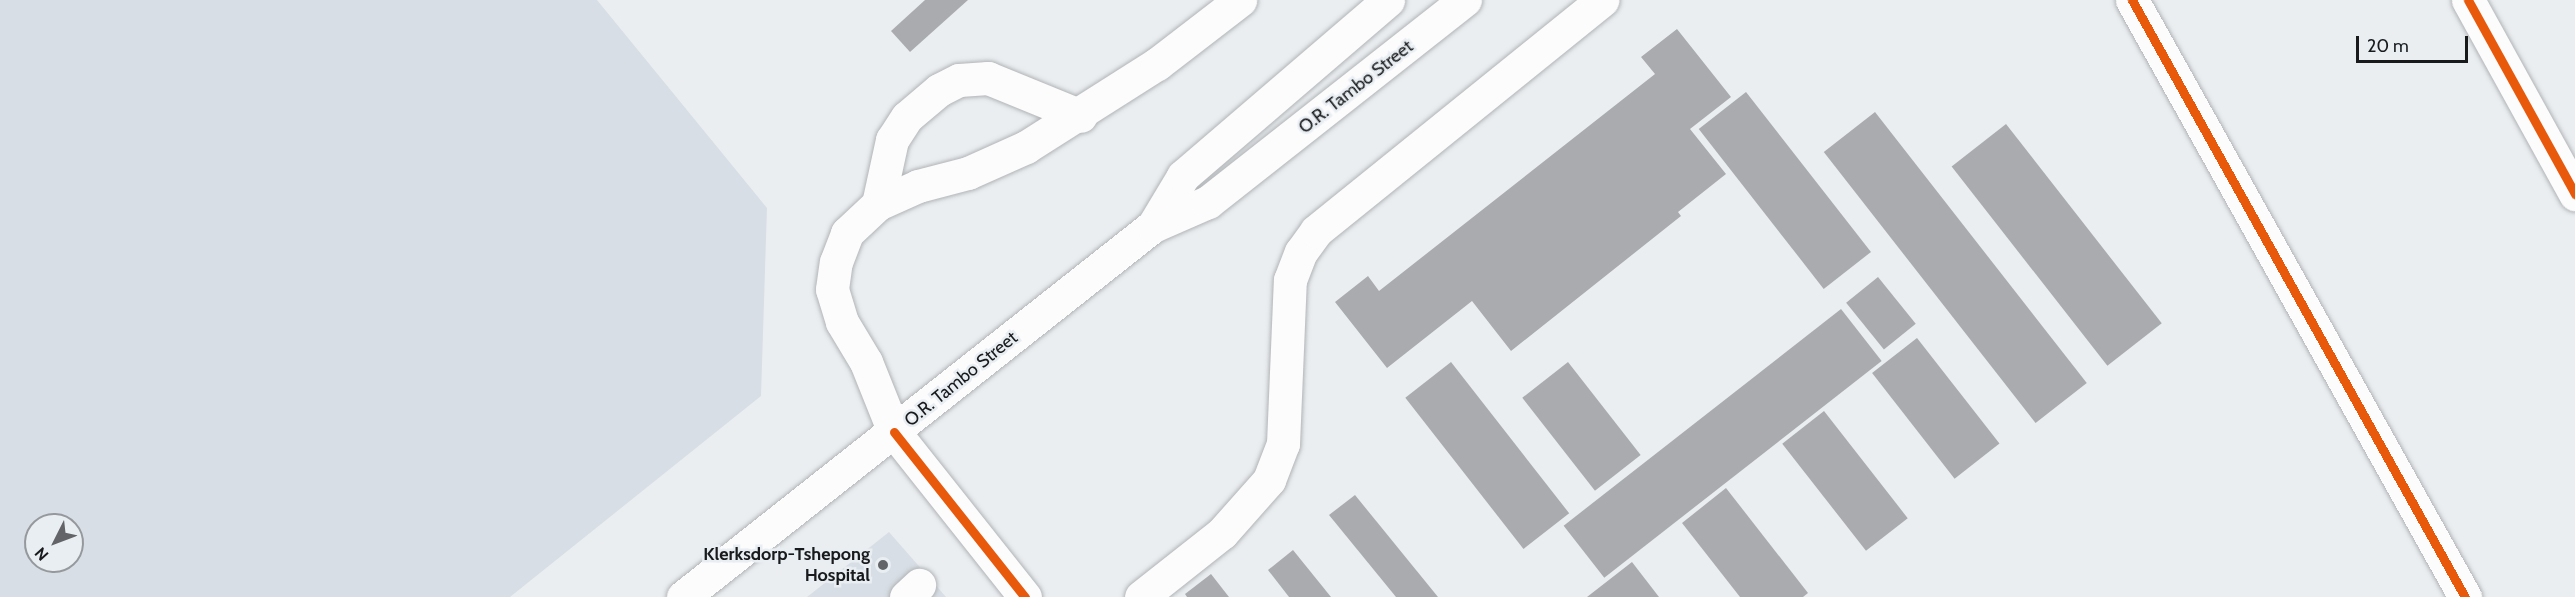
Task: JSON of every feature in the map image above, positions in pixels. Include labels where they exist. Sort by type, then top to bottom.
[{"type":"main road","points":[[1025,597],[894,432],[866,362],[842,322],[832,289],[836,262],[847,233],[878,204],[918,186],[968,173],[1026,147],[1081,116],[1240,0]]},
{"type":"main road","name":"O.R. Tambo Street","points":[[1153,226],[1184,176],[1388,0]]},
{"type":"main road","name":"O.R. Tambo Street","points":[[683,597],[1153,226],[1208,202],[1465,0]]},
{"type":"main road","points":[[1141,597],[1222,533],[1269,480],[1283,444],[1290,280],[1301,252],[1316,231],[1602,0]]},
{"type":"main road","points":[[2132,0],[2464,597]]},
{"type":"main road","points":[[2468,0],[2575,194]]},
{"type":"main road","points":[[878,204],[892,140],[908,117],[939,90],[959,80],[988,78],[1081,116]]},
{"type":"shaded area","points":[[0,0],[597,0],[767,208],[761,396],[510,597],[0,597]]},
{"type":"shaded area","name":"Klerksdorp-Tshepong Hospital","points":[[889,532],[946,597],[807,597]]},
{"type":"building","points":[[925,0],[968,0],[910,52],[891,31]]},
{"type":"building","points":[[1677,29],[1731,97],[1690,129],[1726,174],[1678,212],[1681,216],[1511,351],[1472,301],[1387,368],[1335,302],[1368,276],[1379,291],[1655,74],[1641,57]]},
{"type":"building","points":[[1746,92],[1871,252],[1824,289],[1699,129]]},
{"type":"building","points":[[1875,112],[2087,383],[2036,423],[1824,152]]},
{"type":"building","points":[[2006,124],[2162,323],[2107,366],[1952,166]]},
{"type":"building","points":[[1878,277],[1916,324],[1884,349],[1846,303]]},
{"type":"building","points":[[1841,309],[1882,361],[1604,578],[1564,526]]},
{"type":"building","points":[[1917,338],[1999,444],[1955,479],[1872,373]]},
{"type":"building","points":[[1451,362],[1569,513],[1524,549],[1405,398]]},
{"type":"building","points":[[1568,362],[1641,455],[1595,491],[1522,398]]},
{"type":"building","points":[[1824,411],[1908,518],[1866,551],[1782,444]]},
{"type":"building","points":[[1726,488],[1808,593],[1803,597],[1740,597],[1682,523]]},
{"type":"building","points":[[1355,495],[1438,597],[1396,597],[1329,515]]},
{"type":"building","points":[[1293,550],[1331,597],[1289,597],[1268,570]]},
{"type":"building","points":[[1632,562],[1659,597],[1587,597]]},
{"type":"building","points":[[1211,574],[1229,597],[1187,597],[1185,594]]},
{"type":"cycle path","points":[[2132,0],[2465,597]]},
{"type":"cycle path","points":[[2468,0],[2575,194]]},
{"type":"cycle path","points":[[894,432],[1025,597]]},
{"type":"place","name":"Klerksdorp-Tshepong Hospital","points":[[883,565]]}]
